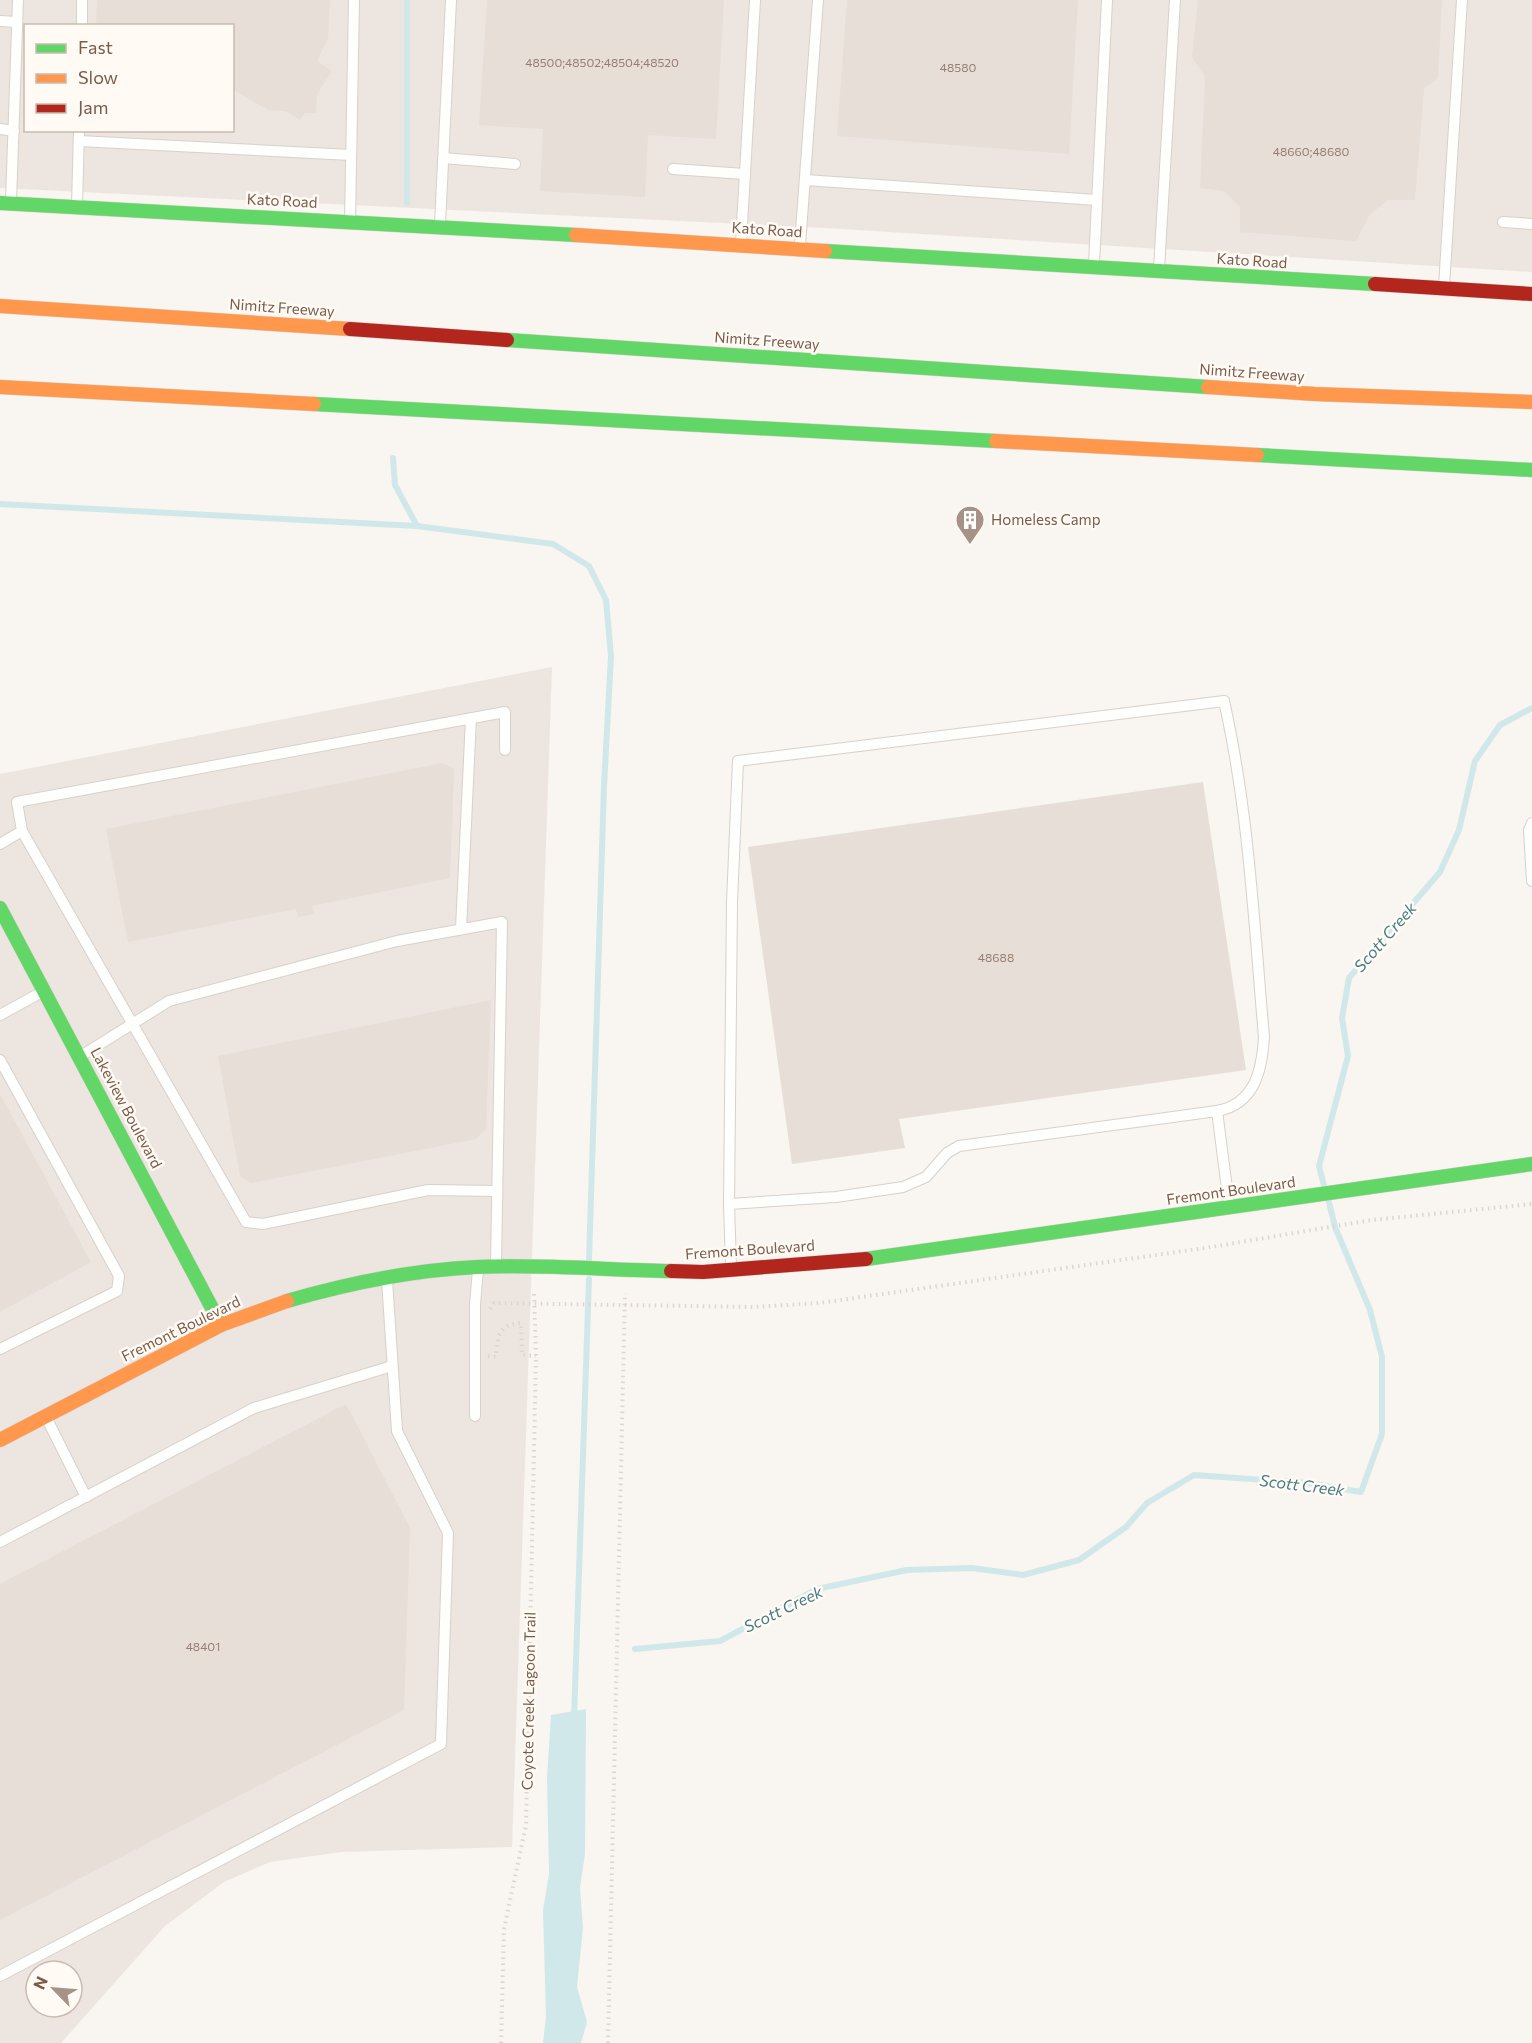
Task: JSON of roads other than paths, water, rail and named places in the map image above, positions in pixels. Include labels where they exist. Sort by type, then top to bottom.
[{"type":"main road","name":"Kato Road","points":[[5,203],[439,226],[1532,294]]},
{"type":"main road","name":"Nimitz Freeway","points":[[0,306],[1314,394],[1532,402]]},
{"type":"main road","points":[[0,387],[1532,470]]},
{"type":"main road","name":"Lakeview Boulevard","points":[[0,908],[221,1325]]},
{"type":"main road","name":"Fremont Boulevard","points":[[0,1440],[221,1325],[279,1303],[331,1288],[387,1277],[478,1267],[703,1272],[889,1257],[1532,1164]]},
{"type":"lane","points":[[5,203],[14,131],[18,0]]},
{"type":"lane","points":[[82,0],[82,24]]},
{"type":"lane","points":[[350,221],[354,0]]},
{"type":"lane","points":[[439,226],[451,0]]},
{"type":"lane","points":[[741,245],[755,0]]},
{"type":"lane","points":[[800,249],[818,0]]},
{"type":"lane","points":[[1094,267],[1107,0]]},
{"type":"lane","points":[[1159,272],[1175,0]]},
{"type":"lane","points":[[1444,289],[1462,0]]},
{"type":"lane","points":[[0,21],[17,22]]},
{"type":"lane","points":[[0,129],[14,131]]},
{"type":"lane","points":[[77,207],[79,136],[351,155]]},
{"type":"lane","points":[[443,158],[515,164]]},
{"type":"lane","points":[[673,169],[745,174]]},
{"type":"lane","points":[[805,180],[1097,200]]},
{"type":"lane","points":[[1503,222],[1532,224]]},
{"type":"lane","points":[[729,1204],[836,1197],[903,1187],[926,1176],[947,1153],[959,1146],[1217,1112],[1240,1102],[1254,1087],[1262,1066],[1264,1037],[1247,828],[1236,753],[1224,701],[738,761],[732,902],[729,1204],[731,1270]]},
{"type":"lane","points":[[497,1191],[428,1190],[263,1224],[246,1222],[22,831],[16,802],[505,712],[505,750]]},
{"type":"lane","points":[[461,930],[471,718]]},
{"type":"lane","points":[[1532,823],[1529,830],[1532,881]]},
{"type":"lane","points":[[0,844],[22,831]]},
{"type":"lane","points":[[80,1056],[169,1001],[397,941],[502,922],[495,1267]]},
{"type":"lane","points":[[0,1015],[45,990]]},
{"type":"lane","points":[[0,1060],[119,1276],[117,1291],[0,1349]]},
{"type":"lane","points":[[1217,1112],[1229,1208]]},
{"type":"lane","points":[[475,1416],[475,1304],[478,1267]]},
{"type":"lane","points":[[0,1976],[441,1744],[448,1533],[397,1431],[387,1277]]},
{"type":"lane","points":[[0,1542],[254,1408],[392,1366]]},
{"type":"lane","points":[[46,1416],[86,1497]]},
{"type":"water","points":[[586,1709],[585,1854],[580,1888],[583,1928],[577,1987],[587,2022],[581,2043],[543,2043],[546,2017],[543,1910],[549,1874],[547,1778],[551,1715]]},
{"type":"waterway","points":[[407,0],[407,203]]},
{"type":"waterway","points":[[393,458],[395,485],[417,526]]},
{"type":"waterway","points":[[0,504],[417,526],[553,544],[589,566],[606,600],[611,656],[604,786],[589,1260]]},
{"type":"waterway","name":"Scott Creek","points":[[1324,1186],[1319,1166],[1348,1056],[1342,1018],[1349,978],[1440,872],[1459,830],[1475,761],[1500,725],[1532,708]]},
{"type":"waterway","name":"Scott Creek","points":[[635,1649],[720,1641],[817,1589],[907,1570],[972,1568],[1023,1575],[1079,1560],[1126,1527],[1147,1503],[1194,1475],[1309,1483],[1361,1492],[1382,1434],[1382,1357],[1370,1310],[1335,1227],[1329,1202]]},
{"type":"waterway","points":[[574,1719],[589,1279]]},
{"type":"place","name":"Homeless Camp","points":[[970,546]]}]
